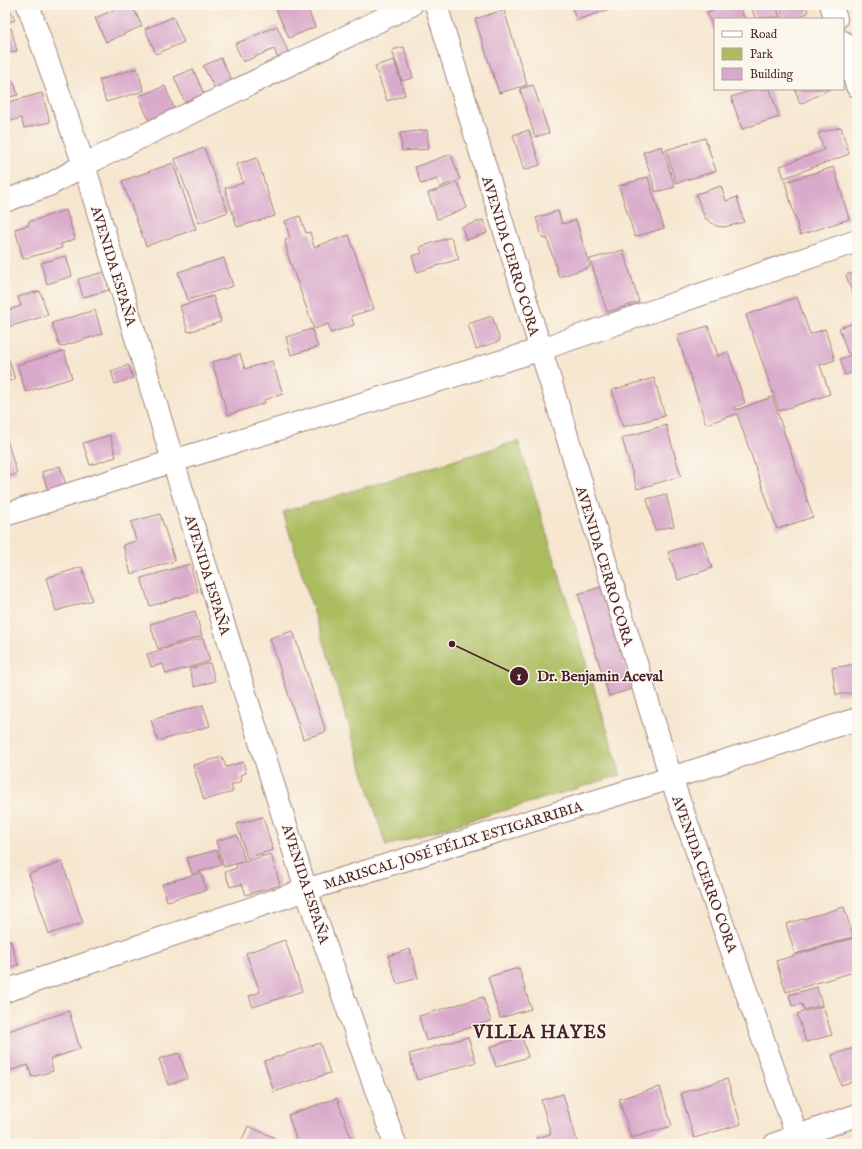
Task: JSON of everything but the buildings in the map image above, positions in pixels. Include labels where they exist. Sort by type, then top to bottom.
[{"type":"street","name":"AVENIDA ESPAÑA","points":[[28,5],[84,165],[173,461],[306,890],[395,1144]]},
{"type":"street","points":[[5,201],[49,185],[84,165],[411,5]]},
{"type":"street","name":"AVENIDA CERRO CORA","points":[[436,5],[539,350],[671,778],[799,1140]]},
{"type":"street","points":[[831,5],[836,18]]},
{"type":"street","points":[[844,45],[857,86]]},
{"type":"street","points":[[5,515],[173,461],[539,350],[857,241]]},
{"type":"street","name":"MARISCAL JOSÉ FÉLIX ESTIGARRIBIA","points":[[5,991],[306,890],[671,778],[857,718]]},
{"type":"street","points":[[775,1144],[799,1140],[857,1115]]},
{"type":"green space","points":[[518,441],[621,775],[386,846],[283,512]]},
{"type":"place","name":"Dr. Benjamin Aceval","points":[[452,644]]},
{"type":"district","name":"VILLA HAYES","points":[[540,1032]]}]
